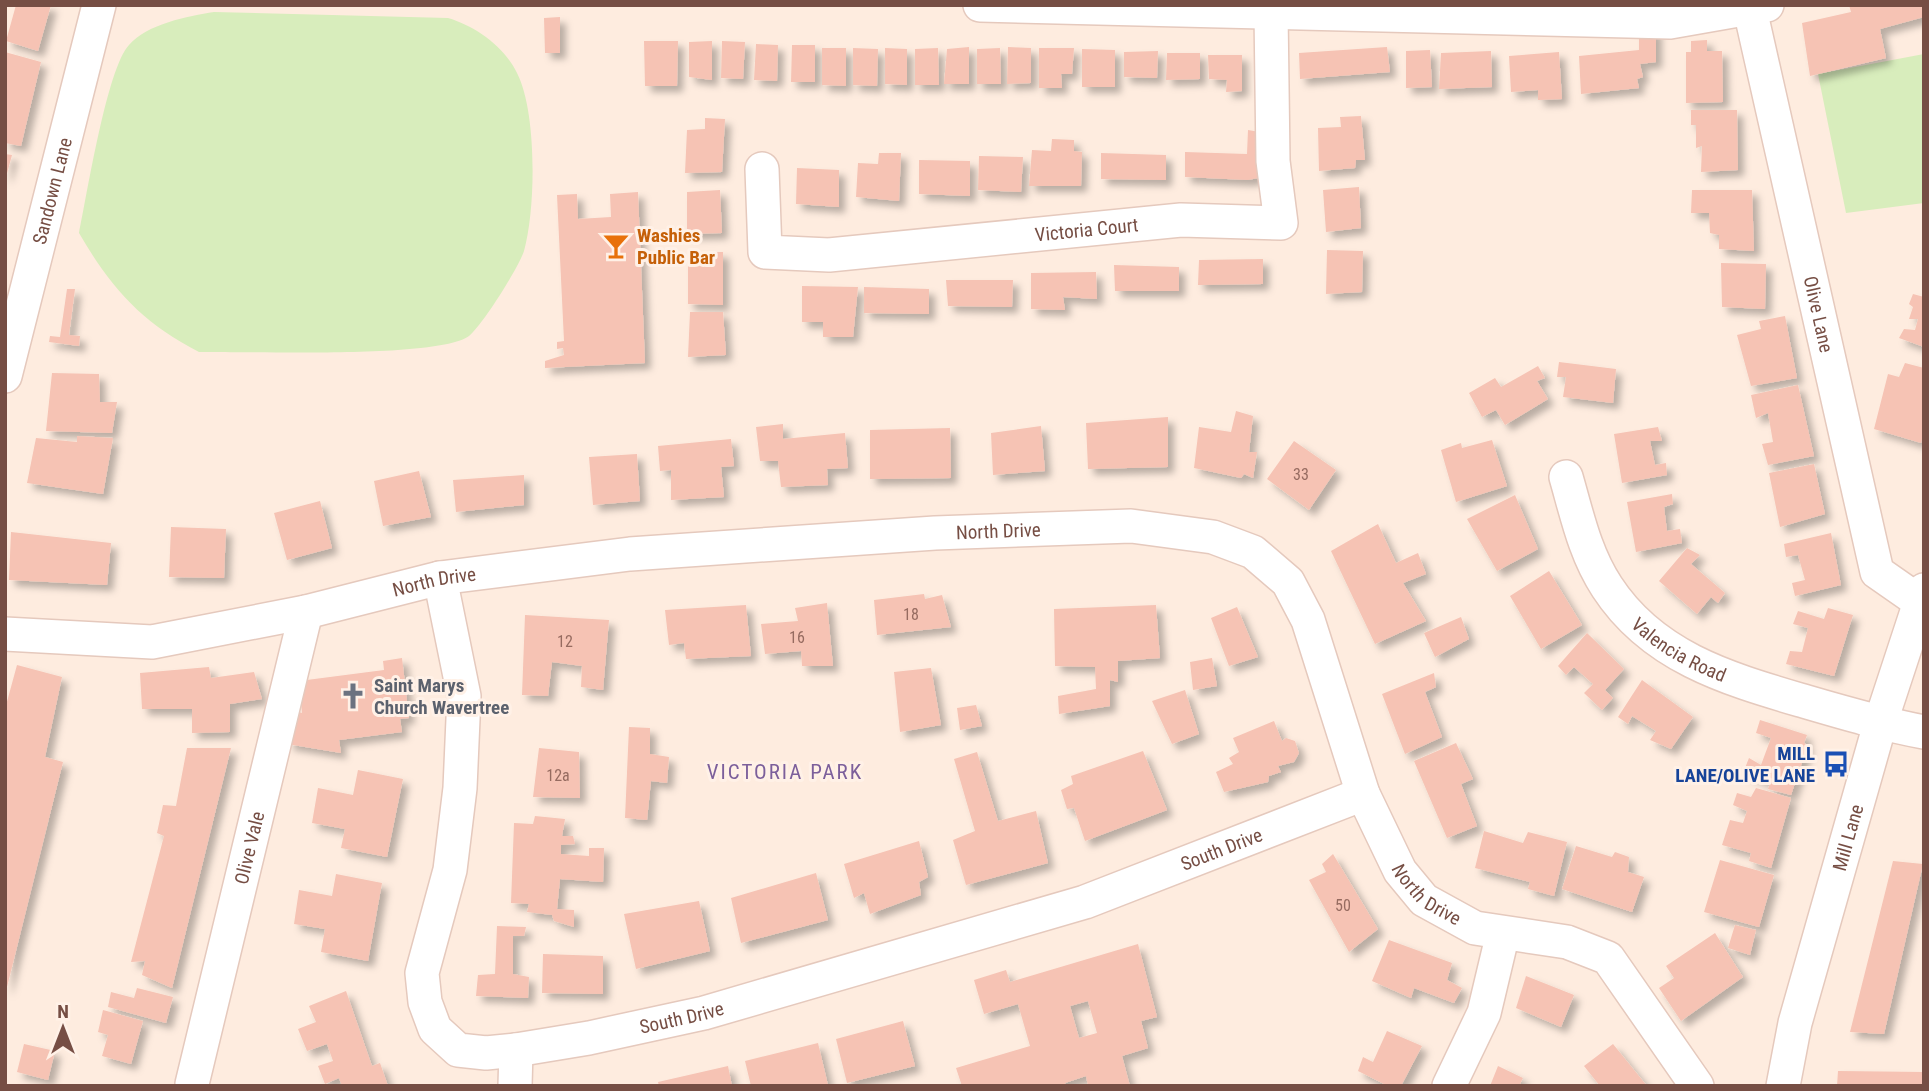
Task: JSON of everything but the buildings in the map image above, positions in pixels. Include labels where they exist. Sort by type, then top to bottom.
[{"type":"street","name":"Sandown Lane","points":[[5,376],[99,5]]},
{"type":"street","points":[[980,5],[1271,12],[1534,13],[1670,22],[1755,7]]},
{"type":"street","name":"Olive Lane","points":[[1755,7],[1877,572],[1922,596]]},
{"type":"street","name":"Victoria Court","points":[[762,169],[765,252],[830,255],[1181,220],[1281,223],[1273,161],[1271,12]]},
{"type":"street","name":"Valencia Road","points":[[1566,477],[1592,560],[1606,586],[1647,633],[1672,652],[1714,673],[1880,724],[1924,732]]},
{"type":"street","name":"North Drive","points":[[5,634],[152,642],[306,612],[440,578],[630,554],[935,533],[1131,526],[1213,537],[1254,552],[1288,582],[1308,620],[1363,793],[1400,870],[1424,900],[1475,928],[1567,942],[1608,958],[1697,1086]]},
{"type":"street","name":"South Drive","points":[[440,578],[464,696],[464,708],[457,815],[450,870],[422,974],[425,1002],[435,1029],[458,1049],[486,1053],[516,1049],[589,1038],[704,1013],[1076,905],[1363,793]]},
{"type":"street","name":"Mill Lane","points":[[1783,1086],[1794,1023],[1880,724],[1922,596]]},
{"type":"street","name":"Olive Vale","points":[[192,1084],[306,612]]},
{"type":"street","points":[[1449,1086],[1484,1013],[1503,933]]},
{"type":"street","points":[[515,1086],[516,1049]]},
{"type":"green space","points":[[214,12],[448,18],[488,38],[505,54],[524,90],[528,111],[533,160],[531,211],[521,259],[491,309],[469,336],[450,343],[383,351],[199,352],[144,316],[103,271],[79,233],[99,133],[121,58],[129,45],[157,26]]},
{"type":"green space","points":[[1924,54],[1924,203],[1846,213],[1818,74]]},
{"type":"place","name":"Washies Public Bar","points":[[616,246]]},
{"type":"place","name":"Saint Marys Church Wavertree","points":[[353,696]]},
{"type":"place","name":"MILL LANE/OLIVE LANE","points":[[1836,764]]},
{"type":"district","name":"VICTORIA PARK","points":[[785,772]]}]
